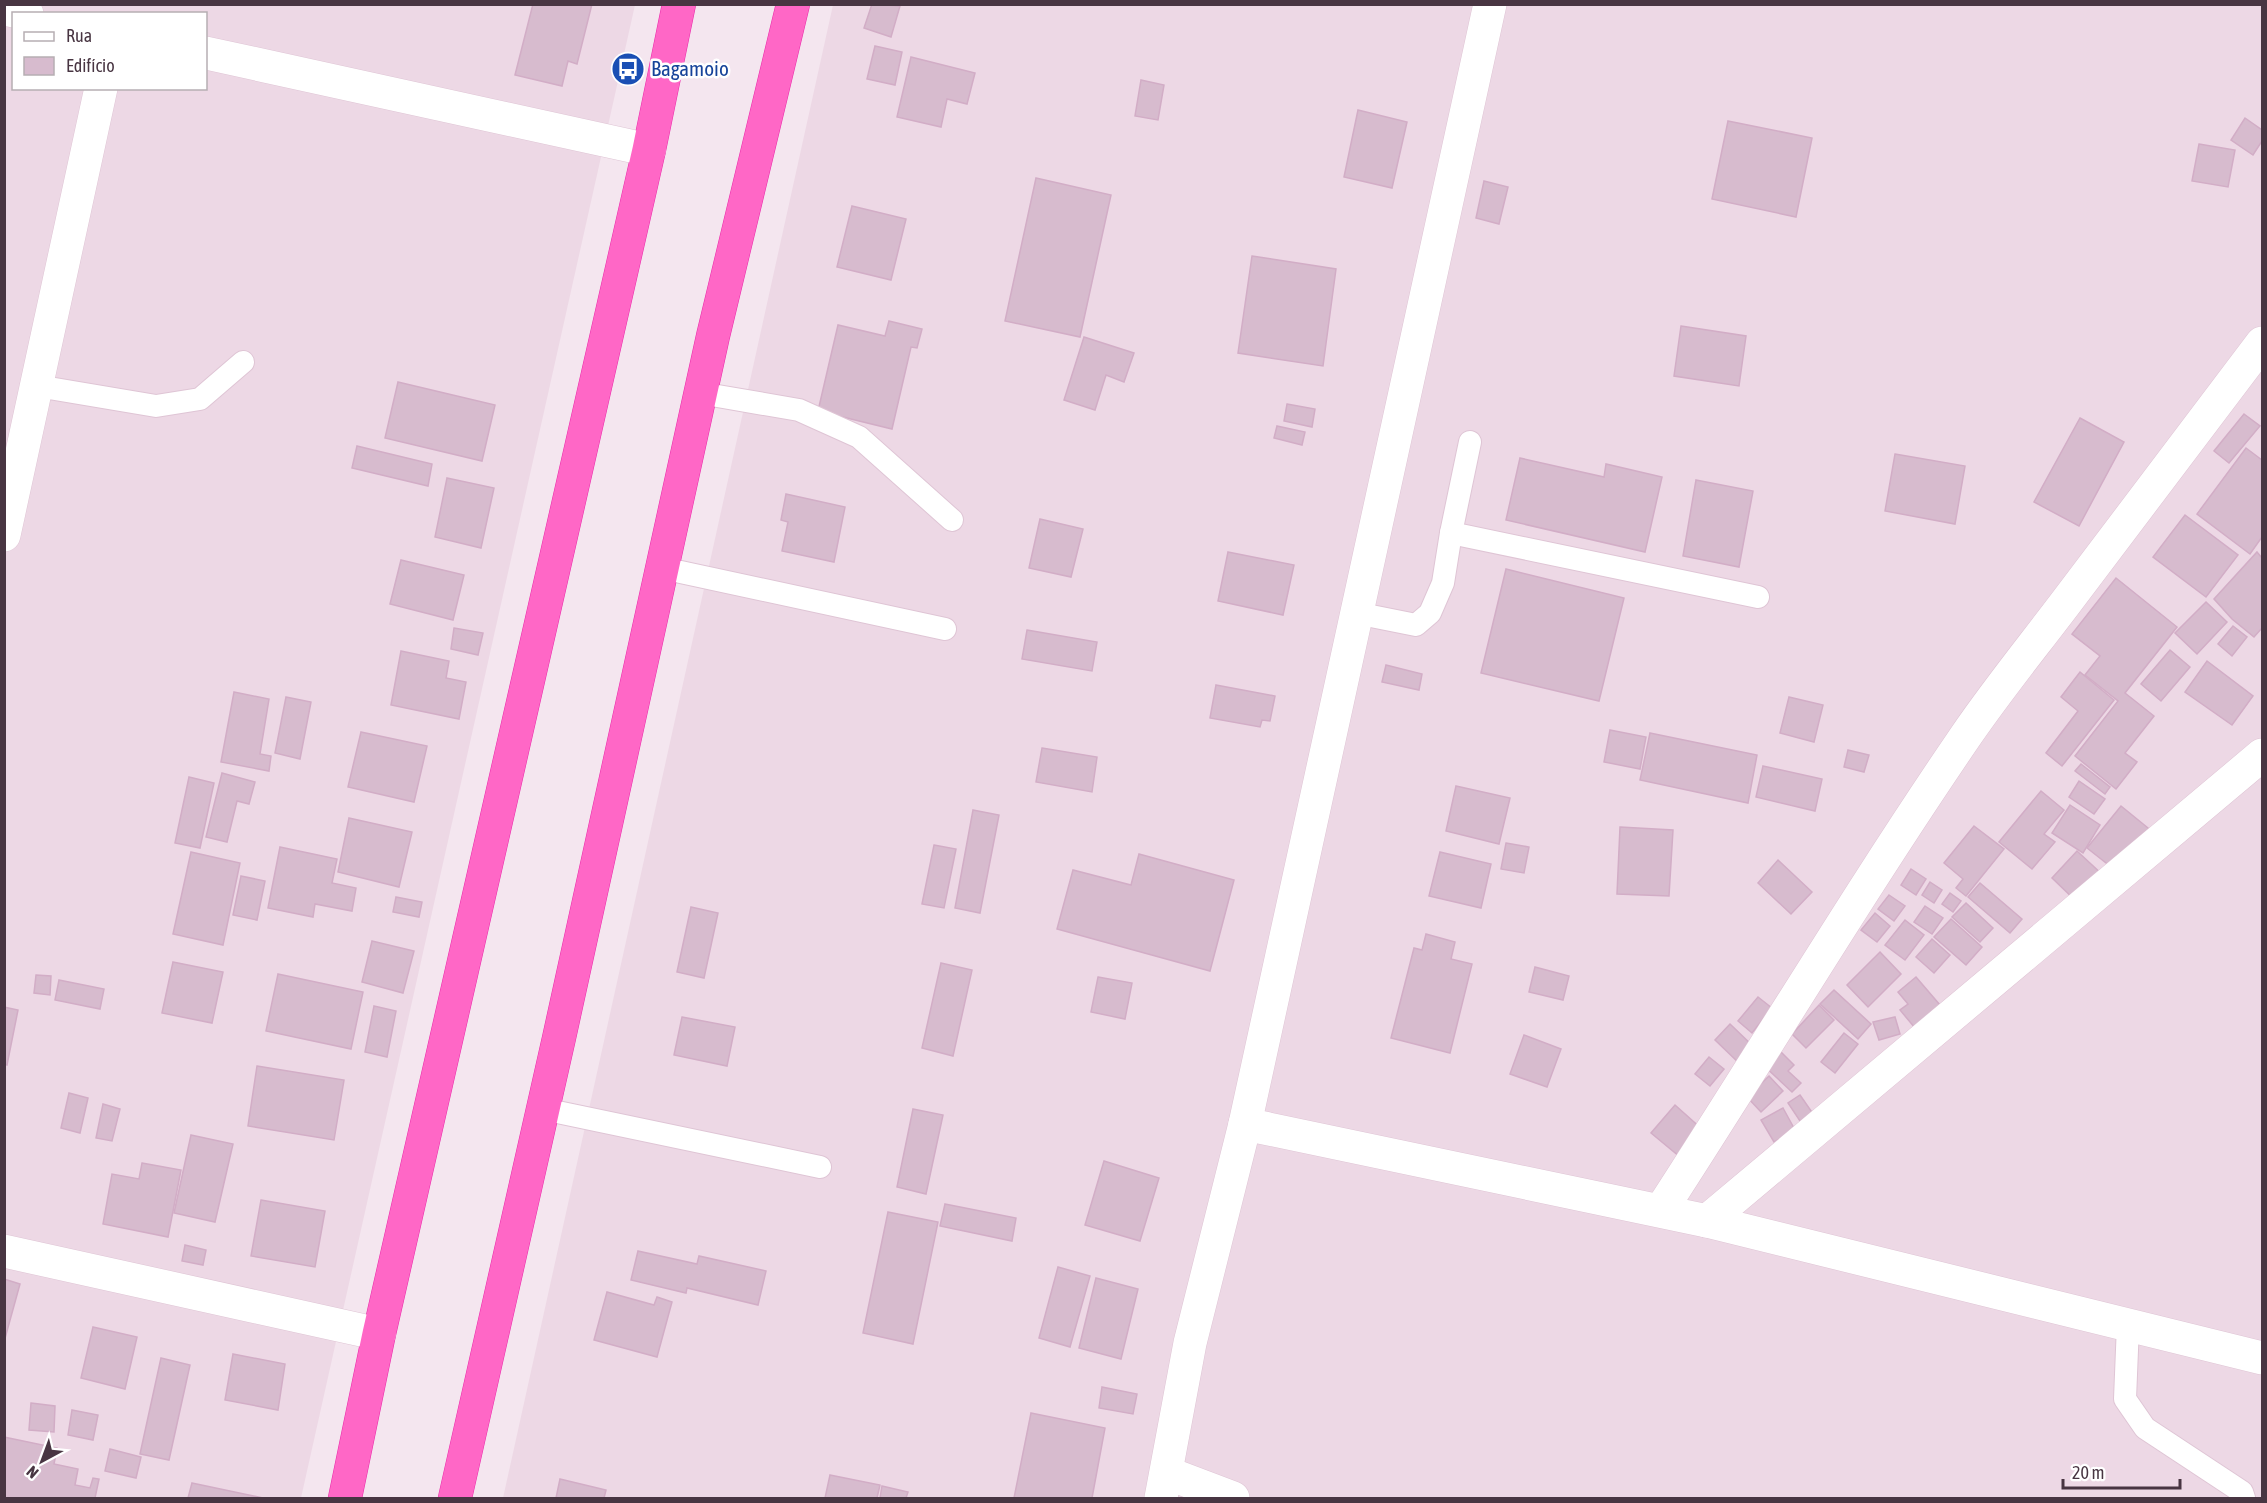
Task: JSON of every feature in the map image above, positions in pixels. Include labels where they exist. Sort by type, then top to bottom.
[{"type":"highway","points":[[345,1498],[379,1334],[649,150],[680,4]]},
{"type":"highway","points":[[454,1498],[543,1109],[700,393],[793,4]]},
{"type":"street","points":[[1233,1498],[1164,1486],[1190,1343],[1245,1124],[1490,4]]},
{"type":"street","points":[[207,53],[649,150]]},
{"type":"street","points":[[4,535],[101,90]]},
{"type":"street","points":[[1661,1210],[1748,1077],[1761,1051],[1784,1019],[1897,839],[1967,734],[2262,343]]},
{"type":"street","points":[[1707,1221],[2262,755]]},
{"type":"street","points":[[1245,1124],[1661,1210],[2262,1358]]},
{"type":"street","points":[[4,1251],[379,1334]]},
{"type":"lane","points":[[37,386],[156,406],[200,399],[243,362]]},
{"type":"lane","points":[[700,393],[799,410],[859,437],[952,520]]},
{"type":"lane","points":[[1356,613],[1416,625],[1431,614],[1443,583],[1450,533],[1470,442]]},
{"type":"lane","points":[[1450,533],[1758,597]]},
{"type":"lane","points":[[662,568],[945,629]]},
{"type":"lane","points":[[543,1109],[820,1167]]},
{"type":"lane","points":[[2128,1325],[2125,1399],[2145,1428],[2242,1492],[2244,1498]]},
{"type":"shaded area","points":[[5,5],[635,5],[301,1498],[5,1498]]},
{"type":"shaded area","points":[[833,5],[2262,5],[2262,1498],[503,1498]]},
{"type":"building","points":[[533,4],[592,4],[577,64],[568,61],[562,86],[515,75]]},
{"type":"building","points":[[872,4],[900,6],[891,37],[864,28]]},
{"type":"building","points":[[875,46],[902,52],[895,85],[867,79]]},
{"type":"building","points":[[911,57],[975,73],[967,104],[947,99],[941,127],[897,117]]},
{"type":"building","points":[[1141,80],[1164,85],[1158,120],[1135,116]]},
{"type":"building","points":[[1358,110],[1407,122],[1392,188],[1344,177]]},
{"type":"building","points":[[2245,118],[2262,130],[2262,141],[2253,155],[2231,140]]},
{"type":"building","points":[[1728,121],[1812,138],[1796,217],[1712,199]]},
{"type":"building","points":[[2199,144],[2235,150],[2228,187],[2192,181]]},
{"type":"building","points":[[1036,178],[1111,195],[1080,337],[1005,321]]},
{"type":"building","points":[[1484,181],[1508,187],[1499,224],[1476,218]]},
{"type":"building","points":[[852,206],[906,219],[891,280],[837,267]]},
{"type":"building","points":[[1252,256],[1336,269],[1323,366],[1238,353]]},
{"type":"building","points":[[889,321],[922,329],[917,348],[911,347],[892,429],[818,411],[838,325],[885,336]]},
{"type":"building","points":[[1681,326],[1746,336],[1739,386],[1674,376]]},
{"type":"building","points":[[1084,337],[1134,353],[1124,382],[1106,375],[1095,410],[1064,400]]},
{"type":"building","points":[[398,382],[495,405],[482,461],[385,438]]},
{"type":"building","points":[[1287,404],[1315,409],[1312,427],[1284,421]]},
{"type":"building","points":[[2244,414],[2260,426],[2229,463],[2214,451]]},
{"type":"building","points":[[2080,418],[2124,442],[2079,526],[2034,502]]},
{"type":"building","points":[[1277,426],[1305,432],[1302,445],[1274,438]]},
{"type":"building","points":[[357,446],[432,464],[428,486],[352,468]]},
{"type":"building","points":[[2246,448],[2262,460],[2262,537],[2250,554],[2197,514]]},
{"type":"building","points":[[1895,454],[1965,466],[1955,524],[1885,511]]},
{"type":"building","points":[[1520,458],[1604,477],[1606,464],[1662,477],[1645,552],[1506,520]]},
{"type":"building","points":[[447,478],[494,488],[481,548],[435,537]]},
{"type":"building","points":[[1696,480],[1753,491],[1739,567],[1683,556]]},
{"type":"building","points":[[786,494],[845,507],[834,562],[782,551],[788,522],[781,520]]},
{"type":"building","points":[[2185,515],[2238,555],[2206,597],[2153,557]]},
{"type":"building","points":[[1040,519],[1083,529],[1071,577],[1029,568]]},
{"type":"building","points":[[1228,552],[1294,565],[1283,615],[1218,601]]},
{"type":"building","points":[[2257,552],[2262,558],[2262,628],[2254,637],[2232,619],[2214,599]]},
{"type":"building","points":[[401,560],[464,575],[453,620],[390,604]]},
{"type":"building","points":[[1506,569],[1624,598],[1599,701],[1481,673]]},
{"type":"building","points":[[2116,578],[2177,627],[2125,693],[2154,716],[2125,753],[2137,762],[2116,789],[2075,756],[2118,701],[2085,675],[2100,656],[2072,634]]},
{"type":"building","points":[[2206,602],[2227,622],[2197,654],[2175,633]]},
{"type":"building","points":[[2233,626],[2247,637],[2232,656],[2218,644]]},
{"type":"building","points":[[454,628],[483,633],[478,655],[451,649]]},
{"type":"building","points":[[1027,630],[1097,642],[1092,671],[1022,659]]},
{"type":"building","points":[[2170,650],[2190,667],[2161,701],[2141,684]]},
{"type":"building","points":[[401,651],[449,661],[446,678],[466,682],[459,719],[391,705]]},
{"type":"building","points":[[2207,661],[2253,696],[2232,725],[2185,692]]},
{"type":"building","points":[[1386,665],[1422,674],[1419,690],[1382,682]]},
{"type":"building","points":[[2080,672],[2114,700],[2062,766],[2046,753],[2078,711],[2061,697]]},
{"type":"building","points":[[1216,685],[1275,696],[1270,721],[1262,720],[1260,727],[1210,718]]},
{"type":"building","points":[[234,692],[269,699],[260,754],[271,756],[269,771],[221,762]]},
{"type":"building","points":[[286,697],[311,702],[300,759],[275,753]]},
{"type":"building","points":[[1789,697],[1823,705],[1814,742],[1780,733]]},
{"type":"building","points":[[1610,730],[1646,737],[1640,769],[1604,762]]},
{"type":"building","points":[[361,732],[427,746],[414,802],[348,787]]},
{"type":"building","points":[[1650,733],[1757,755],[1748,803],[1640,780]]},
{"type":"building","points":[[1042,748],[1097,757],[1092,792],[1036,782]]},
{"type":"building","points":[[1848,750],[1869,755],[1864,772],[1844,767]]},
{"type":"building","points":[[2081,764],[2110,787],[2105,794],[2075,771]]},
{"type":"building","points":[[1763,766],[1822,779],[1815,811],[1756,797]]},
{"type":"building","points":[[222,773],[255,782],[249,804],[237,801],[227,842],[206,837]]},
{"type":"building","points":[[189,777],[214,783],[200,848],[175,843]]},
{"type":"building","points":[[2079,781],[2105,799],[2094,814],[2069,797]]},
{"type":"building","points":[[1456,786],[1510,798],[1499,844],[1446,831]]},
{"type":"building","points":[[2041,791],[2064,810],[2044,834],[2055,842],[2032,869],[1999,842]]},
{"type":"building","points":[[2070,805],[2100,825],[2083,853],[2052,833]]},
{"type":"building","points":[[2121,806],[2153,832],[2120,874],[2087,848]]},
{"type":"building","points":[[973,810],[999,815],[980,913],[955,908]]},
{"type":"building","points":[[349,818],[412,832],[399,887],[338,872]]},
{"type":"building","points":[[1974,826],[2004,849],[1966,896],[1956,888],[1963,879],[1944,863]]},
{"type":"building","points":[[1620,827],[1673,830],[1669,896],[1617,894]]},
{"type":"building","points":[[1506,843],[1529,847],[1524,873],[1501,869]]},
{"type":"building","points":[[934,845],[956,849],[944,908],[922,904]]},
{"type":"building","points":[[280,847],[337,859],[332,883],[356,888],[352,911],[315,904],[313,917],[268,908]]},
{"type":"building","points":[[2077,851],[2105,877],[2079,904],[2052,878]]},
{"type":"building","points":[[191,852],[240,863],[223,945],[173,934]]},
{"type":"building","points":[[1440,852],[1491,864],[1481,908],[1429,896]]},
{"type":"building","points":[[1139,854],[1234,880],[1210,971],[1057,929],[1073,870],[1131,885]]},
{"type":"building","points":[[1778,860],[1812,892],[1791,914],[1758,883]]},
{"type":"building","points":[[1911,869],[1926,879],[1916,895],[1901,885]]},
{"type":"building","points":[[241,876],[265,881],[257,920],[233,915]]},
{"type":"building","points":[[1930,882],[1942,890],[1934,903],[1922,895]]},
{"type":"building","points":[[1980,883],[2022,919],[2010,933],[1968,897]]},
{"type":"building","points":[[1950,893],[1961,901],[1953,912],[1942,904]]},
{"type":"building","points":[[1889,895],[1905,906],[1894,921],[1878,909]]},
{"type":"building","points":[[396,897],[422,902],[419,917],[393,912]]},
{"type":"building","points":[[1966,903],[1993,928],[1980,942],[1952,917]]},
{"type":"building","points":[[1925,906],[1943,918],[1932,934],[1914,922]]},
{"type":"building","points":[[691,907],[718,913],[704,978],[677,972]]},
{"type":"building","points":[[1875,913],[1890,926],[1877,942],[1861,930]]},
{"type":"building","points":[[1951,919],[1982,947],[1966,965],[1934,937]]},
{"type":"building","points":[[1905,920],[1924,935],[1905,960],[1885,945]]},
{"type":"building","points":[[1426,934],[1455,942],[1451,959],[1472,964],[1450,1053],[1391,1038],[1414,948],[1422,950]]},
{"type":"building","points":[[1932,939],[1950,955],[1934,973],[1916,957]]},
{"type":"building","points":[[372,941],[414,951],[403,993],[362,982]]},
{"type":"building","points":[[1880,952],[1901,974],[1868,1007],[1847,985]]},
{"type":"building","points":[[173,962],[223,972],[212,1023],[162,1013]]},
{"type":"building","points":[[941,963],[972,970],[953,1056],[922,1048]]},
{"type":"building","points":[[1535,967],[1569,976],[1563,1000],[1529,992]]},
{"type":"building","points":[[278,974],[363,992],[351,1049],[266,1031]]},
{"type":"building","points":[[36,975],[51,976],[50,995],[34,993]]},
{"type":"building","points":[[1098,977],[1132,983],[1125,1019],[1091,1012]]},
{"type":"building","points":[[1916,977],[1946,1012],[1920,1034],[1900,1010],[1908,1004],[1898,992]]},
{"type":"building","points":[[59,980],[104,989],[100,1009],[55,1000]]},
{"type":"building","points":[[1834,990],[1871,1024],[1858,1039],[1820,1004]]},
{"type":"building","points":[[1758,997],[1772,1008],[1752,1033],[1738,1021]]},
{"type":"building","points":[[1819,1005],[1834,1020],[1806,1048],[1792,1034]]},
{"type":"building","points":[[374,1006],[396,1011],[387,1057],[365,1052]]},
{"type":"building","points":[[4,1007],[18,1010],[7,1065],[4,1064]]},
{"type":"building","points":[[682,1017],[735,1027],[727,1066],[674,1055]]},
{"type":"building","points":[[1895,1017],[1900,1034],[1879,1040],[1873,1022]]},
{"type":"building","points":[[1730,1024],[1756,1049],[1741,1065],[1715,1040]]},
{"type":"building","points":[[1844,1033],[1858,1044],[1835,1073],[1821,1062]]},
{"type":"building","points":[[1524,1035],[1561,1049],[1547,1087],[1510,1074]]},
{"type":"building","points":[[1777,1048],[1794,1065],[1788,1071],[1801,1083],[1792,1092],[1762,1064]]},
{"type":"building","points":[[1709,1057],[1724,1069],[1710,1086],[1695,1074]]},
{"type":"building","points":[[257,1066],[344,1080],[334,1140],[248,1126]]},
{"type":"building","points":[[1769,1076],[1783,1091],[1761,1112],[1747,1097]]},
{"type":"building","points":[[69,1093],[88,1098],[80,1133],[61,1128]]},
{"type":"building","points":[[1800,1095],[1816,1118],[1804,1127],[1788,1103]]},
{"type":"building","points":[[103,1104],[120,1109],[112,1141],[96,1138]]},
{"type":"building","points":[[1675,1105],[1703,1130],[1680,1157],[1651,1133]]},
{"type":"building","points":[[1783,1108],[1795,1130],[1774,1142],[1761,1120]]},
{"type":"building","points":[[913,1109],[943,1115],[926,1194],[897,1187]]},
{"type":"building","points":[[191,1135],[233,1144],[215,1222],[174,1213]]},
{"type":"building","points":[[1104,1161],[1159,1178],[1140,1241],[1085,1225]]},
{"type":"building","points":[[142,1163],[181,1170],[168,1237],[103,1224],[112,1174],[139,1179]]},
{"type":"building","points":[[261,1200],[325,1211],[315,1267],[251,1256]]},
{"type":"building","points":[[945,1204],[1016,1218],[1012,1241],[940,1226]]},
{"type":"building","points":[[888,1212],[938,1222],[913,1344],[863,1333]]},
{"type":"building","points":[[185,1245],[206,1250],[203,1265],[182,1261]]},
{"type":"building","points":[[638,1251],[697,1264],[699,1256],[766,1271],[758,1305],[687,1288],[686,1293],[631,1280]]},
{"type":"building","points":[[1058,1267],[1090,1276],[1070,1347],[1039,1338]]},
{"type":"building","points":[[1096,1278],[1138,1289],[1121,1359],[1079,1348]]},
{"type":"building","points":[[4,1279],[20,1284],[4,1342]]},
{"type":"building","points":[[607,1292],[654,1305],[657,1297],[672,1302],[657,1357],[594,1340]]},
{"type":"building","points":[[93,1327],[137,1337],[125,1389],[81,1378]]},
{"type":"building","points":[[233,1354],[285,1364],[278,1410],[225,1400]]},
{"type":"building","points":[[161,1358],[190,1365],[169,1460],[140,1454]]},
{"type":"building","points":[[1102,1387],[1137,1394],[1133,1414],[1099,1408]]},
{"type":"building","points":[[31,1403],[55,1406],[54,1432],[29,1430]]},
{"type":"building","points":[[72,1410],[98,1415],[93,1440],[68,1435]]},
{"type":"building","points":[[1031,1413],[1105,1428],[1092,1498],[1014,1498]]},
{"type":"building","points":[[4,1437],[57,1448],[54,1464],[78,1469],[75,1485],[90,1488],[93,1478],[99,1479],[95,1498],[4,1498]]},
{"type":"building","points":[[110,1449],[141,1457],[136,1478],[105,1471]]},
{"type":"building","points":[[830,1475],[880,1485],[877,1498],[825,1498]]},
{"type":"building","points":[[560,1479],[606,1490],[604,1498],[556,1498]]},
{"type":"building","points":[[192,1483],[263,1498],[188,1498]]},
{"type":"building","points":[[882,1486],[908,1492],[906,1498],[880,1498]]},
{"type":"place","name":"Bagamoio","points":[[628,69]]}]
